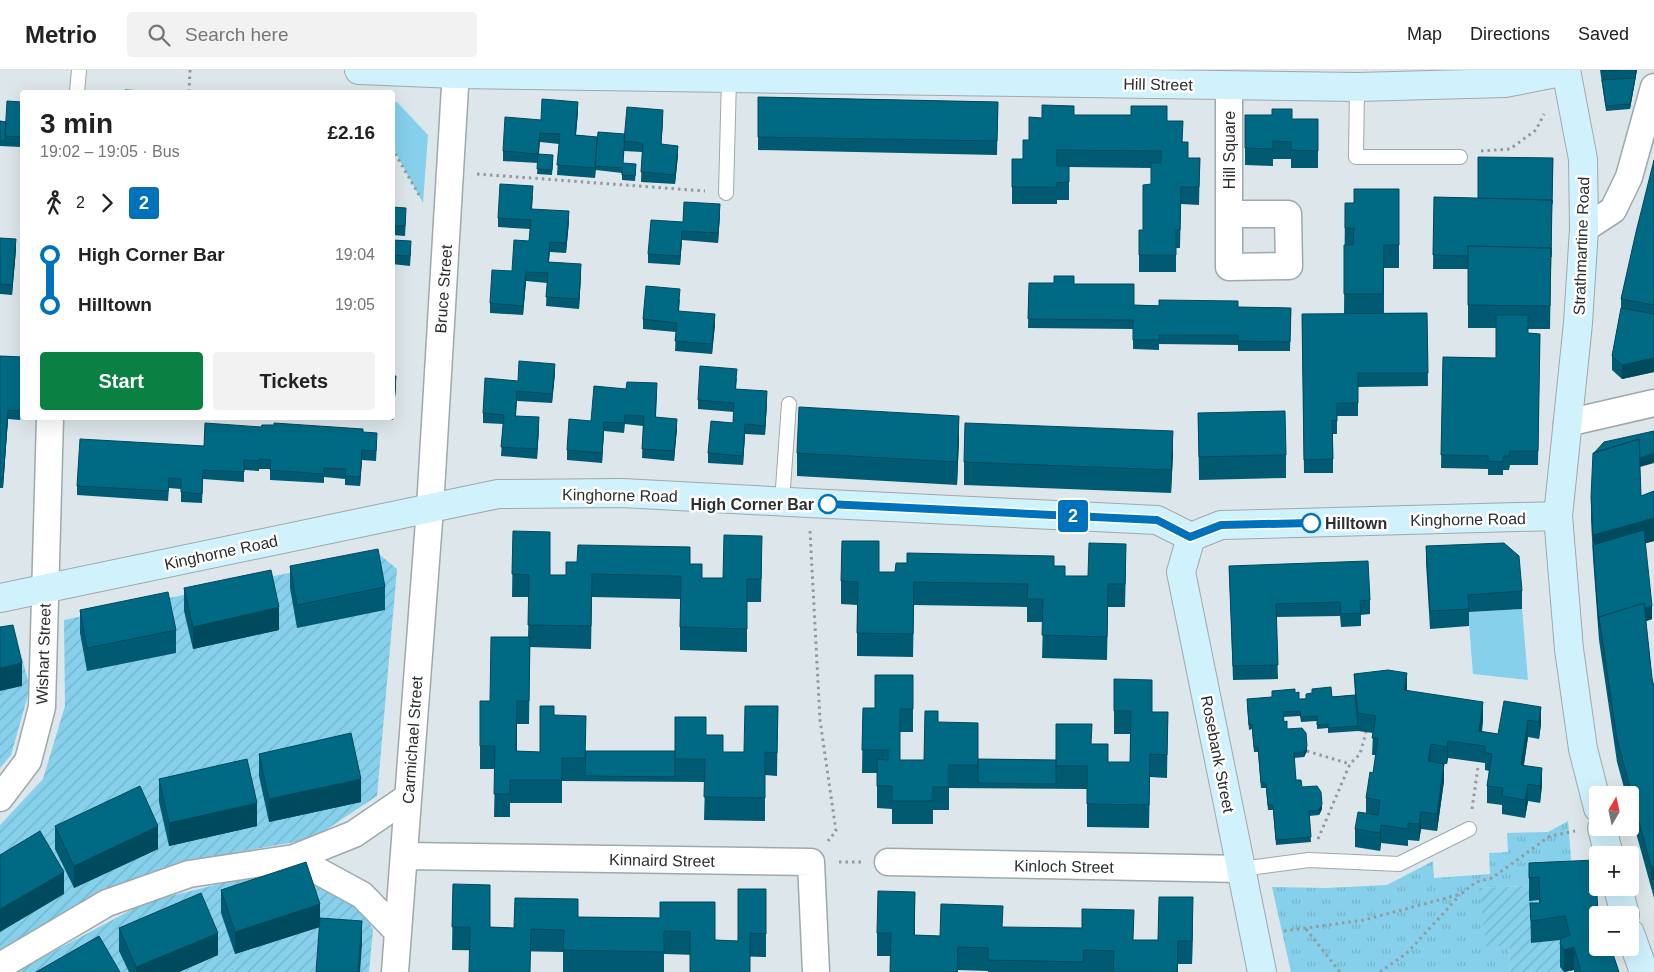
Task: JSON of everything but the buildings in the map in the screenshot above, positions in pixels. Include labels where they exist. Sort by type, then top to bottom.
[{"type":"street","name":"Hill Street","points":[[359,70],[729,78],[898,75],[1357,87],[1505,83],[1566,71]]},
{"type":"street","name":"Strathmartine Road","points":[[1566,71],[1583,159],[1584,229],[1578,323],[1567,422]]},
{"type":"street","name":"Bruce Street","points":[[430,508],[456,72]]},
{"type":"street","name":"Hill Square","points":[[1228,214],[1229,85]]},
{"type":"street","points":[[1584,229],[1613,210],[1629,176],[1654,87]]},
{"type":"street","points":[[1592,786],[1583,749],[1570,649],[1558,516],[1567,422],[1654,403]]},
{"type":"street","points":[[45,589],[50,420]]},
{"type":"street","name":"Kinghorne Road","points":[[0,598],[498,494],[622,493],[1157,520],[1190,537],[1221,525],[1558,516]]},
{"type":"street","name":"Carmichael Street","points":[[395,972],[430,508]]},
{"type":"street","name":"Rosebank Street","points":[[1190,537],[1181,572],[1262,972]]},
{"type":"street","name":"Wishart Street","points":[[0,798],[28,761],[42,707],[45,589]]},
{"type":"street","points":[[0,966],[107,903],[189,874],[294,858],[354,834],[408,797]]},
{"type":"street","name":"Kinnaird Street","points":[[404,856],[811,862]]},
{"type":"street","points":[[294,858],[362,895],[397,931]]},
{"type":"street","points":[[811,862],[816,972]]},
{"type":"street","name":"Kinloch Street","points":[[888,862],[1241,869]]},
{"type":"street","points":[[1638,956],[1644,972]]},
{"type":"lane","points":[[77,90],[79,70]]},
{"type":"lane","points":[[726,193],[729,78]]},
{"type":"lane","points":[[1357,87],[1356,157],[1460,158]]},
{"type":"lane","points":[[789,404],[795,503]]},
{"type":"lane","points":[[1241,869],[1309,860],[1399,864],[1469,829]]},
{"type":"path","points":[[189,90],[190,70]]},
{"type":"path","points":[[1460,158],[1473,151],[1510,148],[1536,130],[1545,113]]},
{"type":"path","points":[[395,153],[423,203],[449,206]]},
{"type":"path","points":[[451,172],[726,193]]},
{"type":"path","points":[[795,503],[820,720],[836,831],[811,862]]},
{"type":"path","points":[[1309,860],[1350,764],[1360,754],[1366,732]]},
{"type":"path","points":[[1307,751],[1350,764]]},
{"type":"path","points":[[1469,829],[1478,768]]},
{"type":"path","points":[[1380,972],[1408,953],[1460,894],[1476,882],[1492,878],[1550,836],[1589,829]]},
{"type":"path","points":[[811,862],[888,862]]},
{"type":"path","points":[[1254,934],[1306,929],[1364,920],[1460,894]]},
{"type":"path","points":[[1306,929],[1340,972]]},
{"type":"green space","points":[[395,102],[428,135],[423,203],[395,152]]},
{"type":"green space","points":[[379,554],[397,569],[377,796],[312,839],[186,861],[0,955],[0,825],[43,779],[65,706],[64,620]]},
{"type":"green space","points":[[1522,609],[1528,680],[1473,674],[1468,612]]},
{"type":"green space","points":[[15,631],[30,688],[11,755],[0,768],[0,635]]},
{"type":"green space","points":[[1568,821],[1573,884],[1480,888],[1509,946],[1511,972],[1291,972],[1272,887],[1326,888],[1387,885],[1433,861],[1434,878],[1490,874],[1489,853],[1508,852],[1507,833],[1548,832]]},
{"type":"green space","points":[[289,867],[359,903],[373,930],[369,972],[15,972],[146,902]]},
{"type":"green space","points":[[1529,886],[1529,900],[1539,900],[1540,926],[1531,943],[1565,939],[1564,972],[1511,972],[1509,946],[1486,946],[1479,888]]},
{"type":"bus line","name":"2","points":[[828,504],[1157,520],[1190,537],[1221,525],[1311,523]]},
{"type":"place","name":"High Corner Bar","points":[[828,504]]},
{"type":"place","name":"Hilltown","points":[[1311,523]]}]
